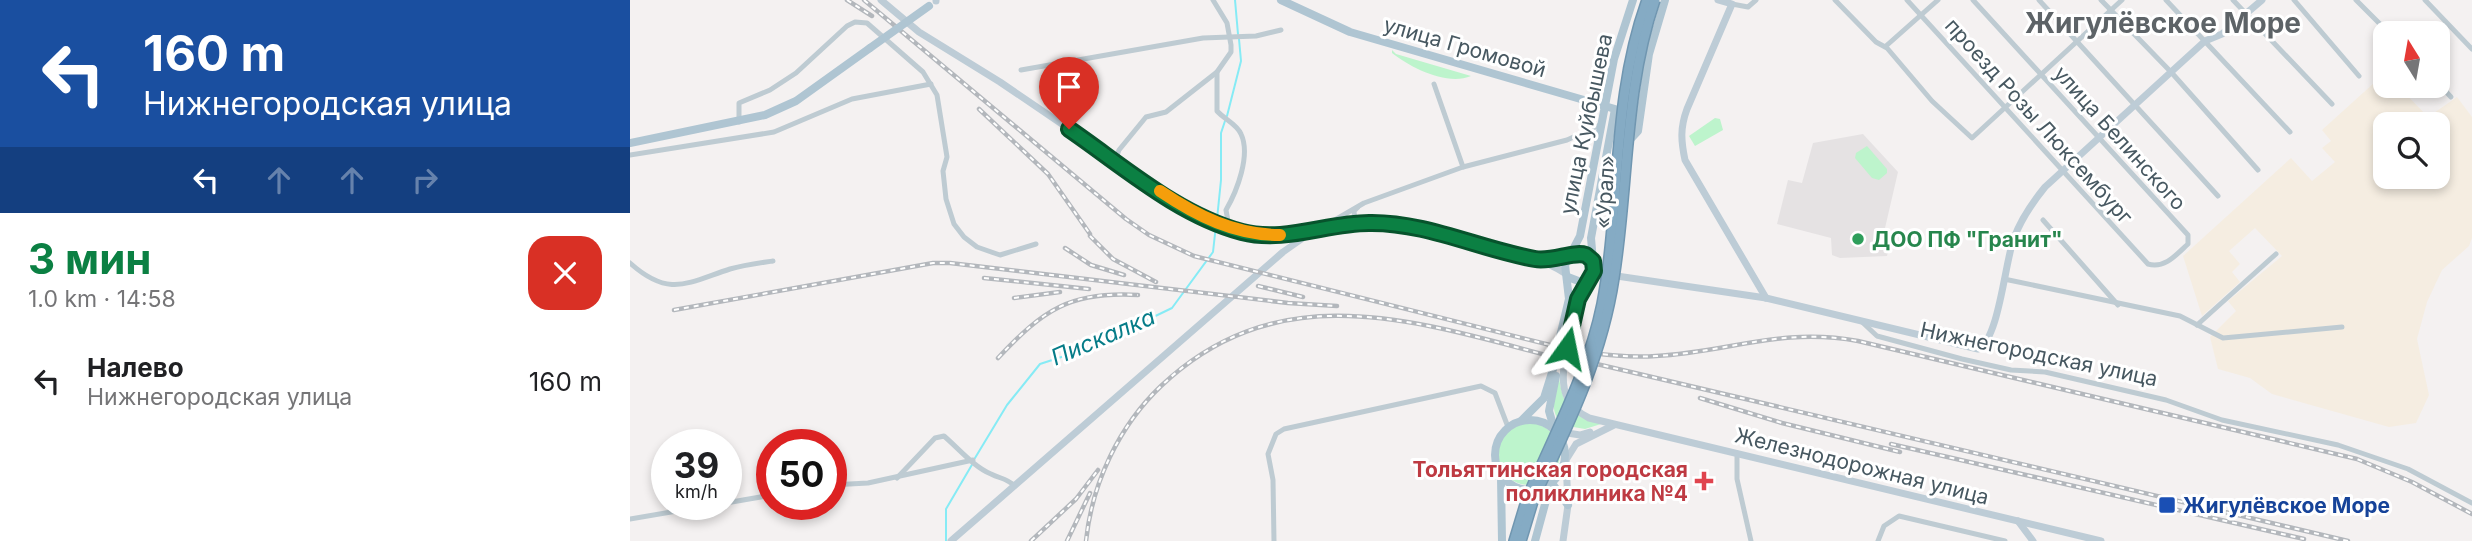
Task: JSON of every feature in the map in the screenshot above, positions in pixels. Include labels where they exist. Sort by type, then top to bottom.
[{"type":"highway","name":"«Урал»","points":[[1514,541],[1532,485],[1581,377],[1601,306],[1608,260],[1622,102],[1629,59],[1647,0]]},
{"type":"highway","name":"«Урал»","points":[[1521,541],[1534,498],[1590,376],[1609,309],[1619,236],[1632,86],[1655,0]]},
{"type":"main road","points":[[881,0],[919,32],[1000,82],[1178,203],[1229,227],[1261,235],[1317,230],[1355,223],[1387,223],[1535,259],[1578,282],[1590,277]]},
{"type":"main road","name":"улица Громовой","points":[[1281,0],[1350,33],[1615,109]]},
{"type":"main road","name":"улица Куйбышева","points":[[1570,256],[1583,224],[1614,59],[1633,0]]},
{"type":"main road","name":"улица Куйбышева","points":[[1607,158],[1630,141],[1638,131],[1649,54],[1665,0]]},
{"type":"main road","points":[[1718,0],[1732,4],[1687,109],[1681,126],[1681,139],[1685,160],[1766,298]]},
{"type":"main road","points":[[1861,321],[1978,349],[1990,337],[2018,229],[2045,187],[2205,41],[2222,34],[2262,0]]},
{"type":"main road","points":[[630,143],[739,122],[796,101],[934,2]]},
{"type":"main road","name":"улица Куйбышева","points":[[1593,263],[1591,238],[1615,109]]},
{"type":"main road","points":[[951,541],[1289,246],[1317,230]]},
{"type":"main road","points":[[1535,259],[1584,254],[1593,263],[1631,278]]},
{"type":"main road","points":[[1570,256],[1565,265],[1569,299],[1564,346],[1578,299],[1590,277],[1593,263]]},
{"type":"main road","points":[[1744,294],[1754,286],[1754,275]]},
{"type":"main road","points":[[1754,275],[1785,302]]},
{"type":"main road","name":"Нижнегородская улица","points":[[1590,277],[1631,278],[1744,294],[1861,321]]},
{"type":"main road","points":[[1521,421],[1544,398],[1559,366]]},
{"type":"main road","points":[[1559,366],[1549,411],[1562,439],[1566,460],[1568,505],[1563,541]]},
{"type":"main road","name":"Железнодорожная улица","points":[[1559,366],[1566,397],[1572,407],[1589,418],[2101,541]]},
{"type":"main road","points":[[1502,541],[1501,477],[1495,461],[1495,448],[1508,427],[1532,419],[1556,430],[1580,435],[1615,425]]},
{"type":"main road","points":[[1535,541],[1551,482],[1576,444],[1615,425]]},
{"type":"main road","points":[[1501,477],[1520,489],[1532,490],[1551,482]]},
{"type":"main road","points":[[1551,482],[1568,505]]},
{"type":"main road","points":[[1548,500],[1559,498],[1568,505]]},
{"type":"main road","points":[[2018,521],[2034,541]]},
{"type":"street","points":[[1115,160],[1119,150],[1146,117],[1166,111],[1217,72],[1231,52],[1230,35],[1213,0]]},
{"type":"street","points":[[1732,4],[1748,7],[1756,0]]},
{"type":"street","points":[[1835,0],[1878,44],[1886,46],[1932,101],[1972,138],[2122,0]]},
{"type":"street","name":"проезд Розы Люксембург","points":[[1907,0],[2148,264]]},
{"type":"street","points":[[1886,46],[1938,0]]},
{"type":"street","name":"улица Белинского","points":[[1973,0],[2188,235],[2188,244],[2175,256],[2162,264],[2148,264]]},
{"type":"street","points":[[2039,0],[2218,197]]},
{"type":"street","points":[[2101,0],[2171,72],[2258,170]]},
{"type":"street","points":[[2166,0],[2290,132]]},
{"type":"street","points":[[2233,0],[2332,104]]},
{"type":"street","points":[[2294,0],[2359,76]]},
{"type":"street","points":[[2356,0],[2374,21]]},
{"type":"street","points":[[2426,0],[2472,49]]},
{"type":"street","points":[[739,122],[739,103],[770,90],[796,73],[855,22],[867,23],[923,72],[931,84],[939,107],[947,157],[943,181],[954,224],[977,247],[1000,255],[1036,244]]},
{"type":"street","points":[[1021,70],[1230,35],[1256,36],[1282,30]]},
{"type":"street","points":[[1217,72],[1217,111],[1241,132],[1244,144],[1234,197],[1226,209],[1229,227]]},
{"type":"street","points":[[630,155],[774,132],[852,99],[931,84]]},
{"type":"street","points":[[1434,85],[1463,167]]},
{"type":"street","points":[[1317,230],[1364,203],[1463,167],[1567,140],[1602,124]]},
{"type":"street","points":[[1355,223],[1354,211],[1364,203]]},
{"type":"street","points":[[2043,220],[2118,305]]},
{"type":"street","points":[[2197,325],[2276,254]]},
{"type":"street","points":[[630,263],[660,284],[676,287],[688,286],[733,269],[773,261]]},
{"type":"street","points":[[2004,279],[2180,316],[2223,338],[2342,327]]},
{"type":"street","name":"Нижнегородская улица","points":[[1861,321],[1877,336],[1950,356],[2011,370],[2045,372],[2152,397],[2222,420],[2338,445],[2408,469],[2472,503]]},
{"type":"street","points":[[1273,541],[1273,480],[1268,454],[1276,434],[1283,429],[1480,386],[1495,393],[1508,427]]},
{"type":"street","points":[[897,478],[936,438],[944,436],[992,475],[1004,476],[1015,486]]},
{"type":"street","points":[[1738,453],[1737,480],[1751,541]]},
{"type":"street","points":[[847,483],[897,478],[973,460]]},
{"type":"street","points":[[630,519],[651,515]]},
{"type":"street","points":[[1878,541],[1884,526],[1899,516],[2006,541]]},
{"type":"shaded area","points":[[1863,134],[1898,172],[1882,241],[1890,243],[1887,256],[1840,258],[1832,255],[1831,238],[1777,224],[1788,180],[1802,183],[1813,143]]},
{"type":"green space","points":[[1392,50],[1396,54],[1471,76],[1451,79],[1430,74],[1400,59]]},
{"type":"green space","points":[[1715,118],[1720,119],[1723,130],[1695,146],[1689,136]]},
{"type":"green space","points":[[1867,146],[1887,169],[1887,173],[1879,180],[1872,178],[1855,158],[1856,153]]},
{"type":"green space","points":[[1559,378],[1564,399],[1571,410],[1601,424],[1585,429],[1562,425],[1554,409]]},
{"type":"green space","points":[[1529,423],[1551,432],[1560,454],[1551,476],[1529,485],[1507,476],[1498,454],[1507,432]]},
{"type":"sand","points":[[2373,84],[2373,98],[2410,98],[2423,112],[2373,112],[2373,189],[2450,189],[2450,112],[2435,112],[2457,97],[2472,117],[2472,238],[2469,246],[2442,270],[2427,302],[2417,339],[2429,395],[2416,423],[2389,427],[2272,394],[2250,378],[2218,369],[2210,337],[2236,311],[2228,301],[2282,256],[2255,228],[2229,251],[2240,264],[2232,272],[2240,282],[2202,316],[2183,256],[2291,158],[2312,181],[2335,162],[2322,148],[2331,141],[2322,130]]},
{"type":"waterway","name":"Пискалка","points":[[1235,0],[1238,34]]},
{"type":"waterway","name":"Пискалка","points":[[1227,116],[1241,61],[1239,39]]},
{"type":"waterway","name":"Пискалка","points":[[1217,219],[1221,180],[1221,133],[1225,121]]},
{"type":"waterway","name":"Пискалка","points":[[975,458],[1007,405],[1040,364],[1089,348],[1172,308],[1213,252],[1216,225]]},
{"type":"waterway","name":"Пискалка","points":[[946,541],[946,509],[973,463]]},
{"type":"tunnel","points":[[1555,363],[1558,345]]},
{"type":"tunnel","points":[[1559,367],[1566,346]]},
{"type":"tunnel","points":[[1564,367],[1567,348]]},
{"type":"railway","points":[[847,0],[872,16]]},
{"type":"railway","points":[[864,0],[1126,219],[1149,235],[1194,256],[1591,353],[1656,356],[1804,337],[1858,341],[2357,459],[2412,482],[2472,514]]},
{"type":"railway","points":[[979,109],[1048,174],[1090,234]]},
{"type":"railway","points":[[1090,236],[1113,259],[1156,282]]},
{"type":"railway","points":[[1065,248],[1091,265],[1124,275]]},
{"type":"railway","points":[[674,310],[933,263],[1288,303],[1337,306]]},
{"type":"railway","points":[[984,278],[1089,289]]},
{"type":"railway","points":[[1258,286],[1303,297]]},
{"type":"railway","points":[[1014,298],[1060,292]]},
{"type":"railway","points":[[998,358],[1029,327],[1059,307],[1094,296],[1138,295]]},
{"type":"railway","points":[[1086,541],[1101,477],[1132,419],[1161,386],[1211,348],[1262,326],[1315,317],[1370,317],[1425,325],[1594,367]]},
{"type":"railway","points":[[1584,361],[2348,541]]},
{"type":"railway","points":[[1700,398],[1782,423],[1900,452]]},
{"type":"railway","points":[[1891,444],[2304,539]]},
{"type":"railway","points":[[1031,541],[1076,499],[1098,470]]},
{"type":"railway","points":[[1067,541],[1090,493]]},
{"type":"slow traffic","points":[[1160,191],[1208,220],[1243,232],[1280,235]]},
{"type":"place","name":"ДОО ПФ \"Гранит\"","points":[[1858,239]]},
{"type":"place","name":"Тольяттинская городская поликлиника №4","points":[[1704,481]]},
{"type":"place","name":"Жигулёвское Море","points":[[2167,505]]},
{"type":"district","name":"Жигулёвское Море","points":[[2163,23]]},
{"type":"route","points":[[1069,129],[1178,203],[1208,220],[1243,232],[1280,235],[1355,223],[1387,223],[1434,232],[1535,259],[1558,259],[1577,253],[1586,255],[1593,261],[1594,271],[1578,299],[1567,348]]}]
